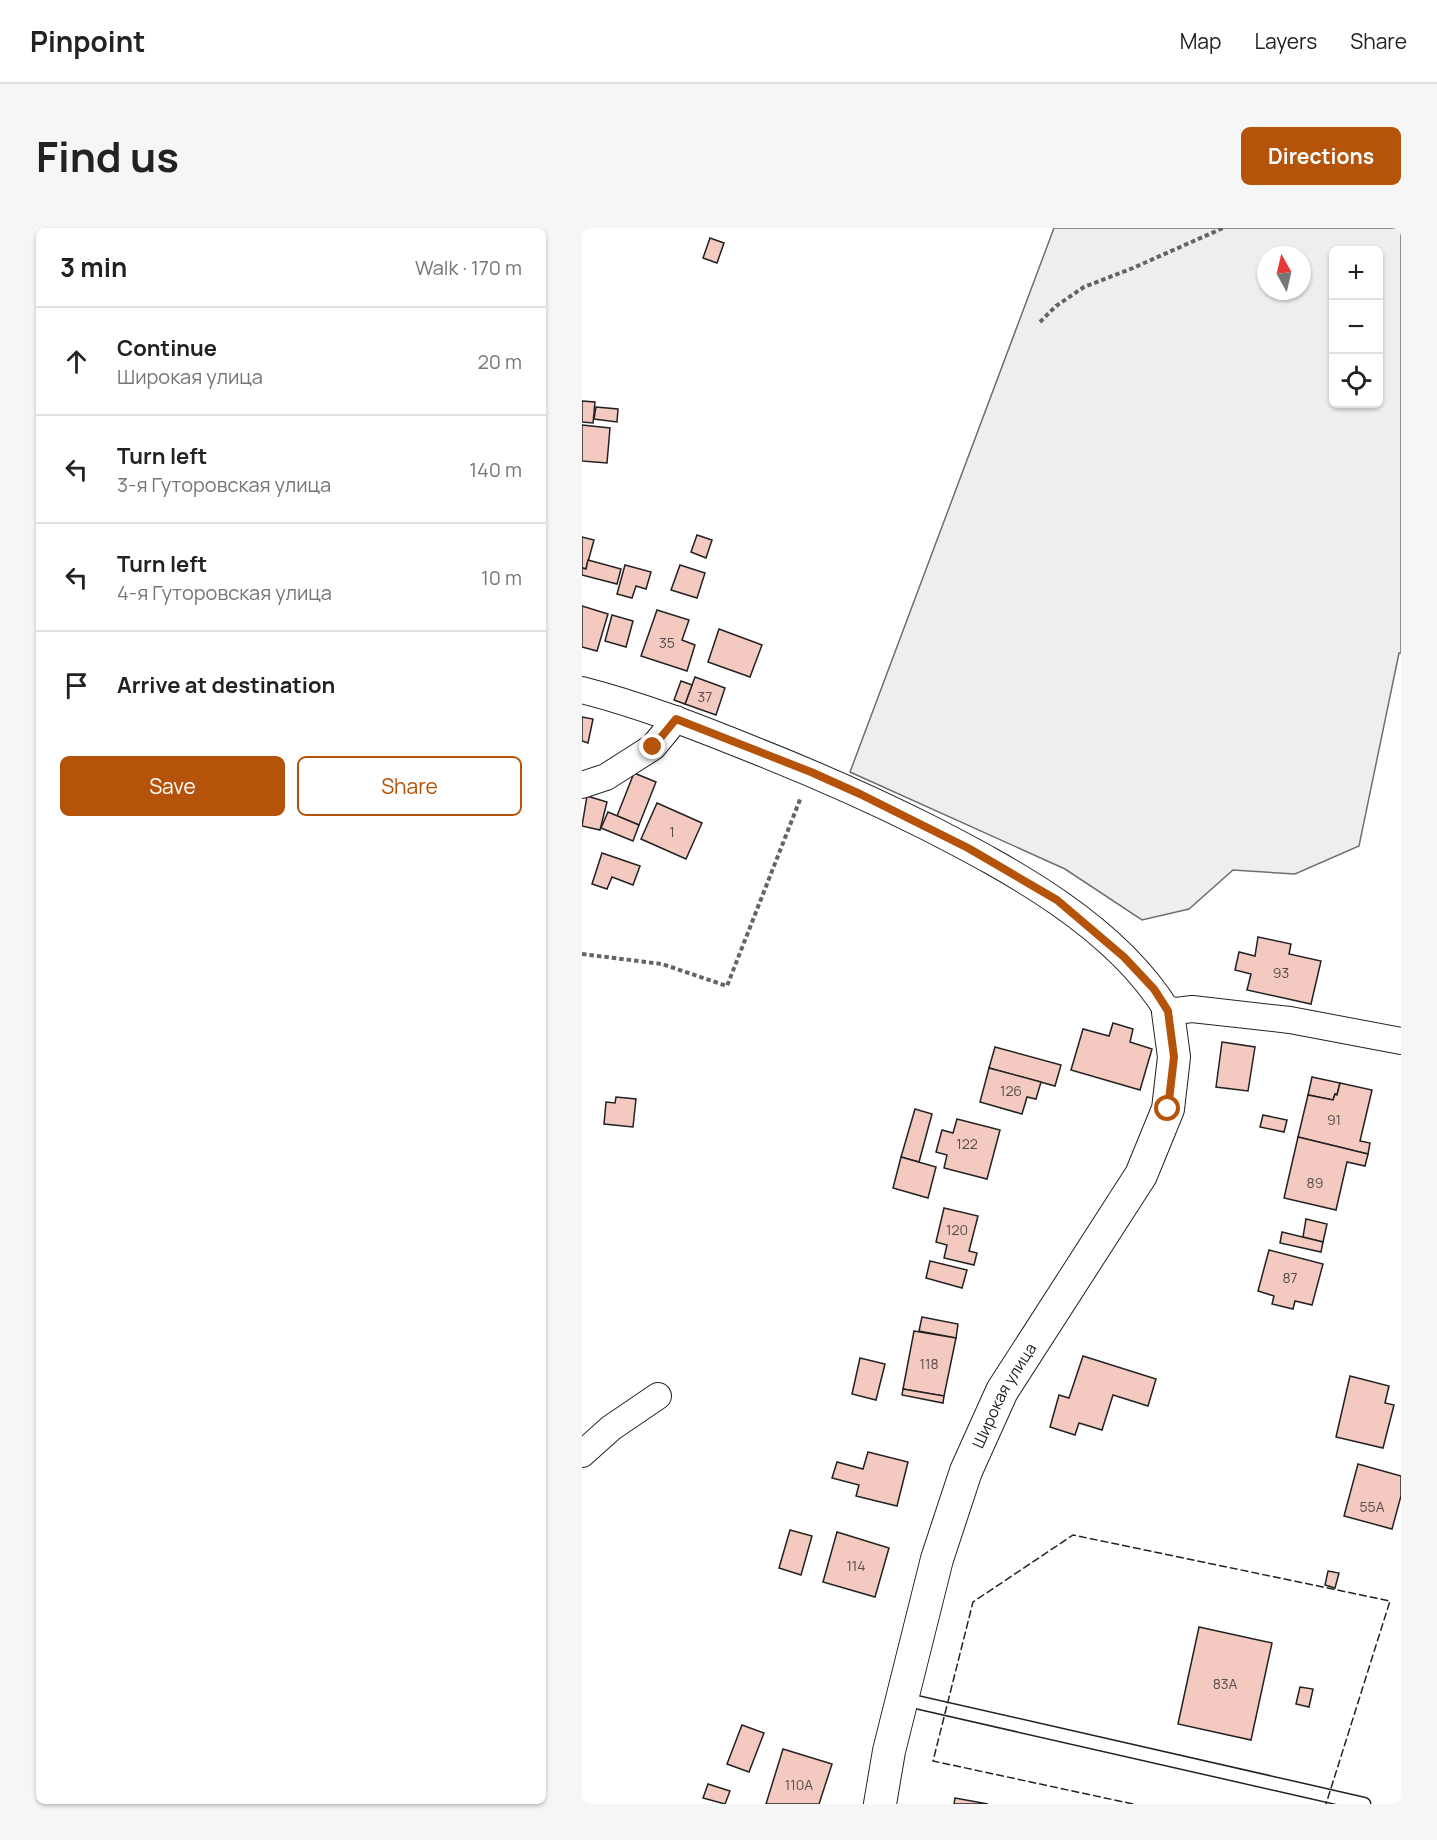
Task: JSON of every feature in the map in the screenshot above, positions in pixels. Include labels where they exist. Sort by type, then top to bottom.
[{"type":"street","points":[[582,690],[615,698],[676,719],[811,772],[968,848],[1057,900],[1124,957],[1154,989],[1168,1011],[1192,1009],[1290,1020],[1401,1041]]},
{"type":"street","points":[[582,785],[606,777],[653,747],[676,719]]},
{"type":"street","name":"Широкая улица","points":[[880,1804],[889,1751],[937,1559],[966,1471],[1002,1391],[1141,1175],[1168,1109],[1174,1057],[1168,1011]]},
{"type":"street","points":[[582,1454],[611,1428],[658,1396]]},
{"type":"lane","points":[[902,1698],[1364,1804]]},
{"type":"path","points":[[1040,322],[1056,306],[1084,287],[1223,228]]},
{"type":"path","points":[[582,954],[662,964],[727,987],[811,772]]},
{"type":"shaded area","points":[[1054,228],[1401,228],[1401,653],[1399,653],[1359,846],[1295,874],[1233,870],[1189,909],[1142,920],[1065,869],[850,772]]},
{"type":"building","points":[[710,238],[724,243],[717,263],[703,258]]},
{"type":"building","points":[[582,401],[595,402],[593,423],[582,422]]},
{"type":"building","points":[[596,407],[618,409],[617,422],[594,419]]},
{"type":"building","points":[[582,425],[610,428],[607,463],[582,461]]},
{"type":"building","points":[[697,535],[712,540],[706,558],[691,552]]},
{"type":"building","points":[[582,537],[594,540],[586,569],[582,568]]},
{"type":"building","points":[[588,560],[621,569],[617,584],[582,575],[582,568],[586,569]]},
{"type":"building","points":[[625,565],[651,572],[646,589],[636,586],[632,598],[617,594]]},
{"type":"building","points":[[680,565],[705,573],[697,598],[671,590]]},
{"type":"building","points":[[582,606],[608,614],[597,651],[582,647]]},
{"type":"building","points":[[657,610],[689,620],[682,640],[695,645],[687,671],[641,656]]},
{"type":"building","points":[[612,615],[633,621],[626,647],[605,641]]},
{"type":"building","points":[[719,629],[762,645],[750,677],[708,662]]},
{"type":"building","points":[[695,677],[725,688],[716,715],[685,704]]},
{"type":"building","points":[[681,681],[692,685],[685,704],[674,700]]},
{"type":"building","points":[[582,717],[593,719],[588,743],[582,741]]},
{"type":"building","points":[[634,773],[656,782],[639,825],[617,816]]},
{"type":"building","points":[[587,796],[607,802],[600,830],[582,826]]},
{"type":"building","points":[[657,803],[702,823],[686,859],[641,839]]},
{"type":"building","points":[[608,812],[639,825],[633,841],[601,828]]},
{"type":"building","points":[[602,853],[640,866],[633,885],[612,877],[607,889],[592,884]]},
{"type":"building","points":[[1258,937],[1291,944],[1289,954],[1321,961],[1311,1004],[1247,990],[1251,974],[1235,970],[1239,952],[1255,956]]},
{"type":"building","points":[[1113,1023],[1133,1029],[1130,1042],[1152,1049],[1140,1090],[1071,1070],[1083,1029],[1109,1036]]},
{"type":"building","points":[[1222,1042],[1255,1047],[1248,1091],[1216,1087]]},
{"type":"building","points":[[995,1047],[1061,1065],[1055,1086],[989,1068]]},
{"type":"building","points":[[989,1068],[1041,1082],[1036,1099],[1027,1097],[1022,1114],[980,1102]]},
{"type":"building","points":[[1312,1077],[1340,1083],[1333,1100],[1308,1095]]},
{"type":"building","points":[[1340,1083],[1372,1090],[1360,1141],[1370,1143],[1368,1154],[1298,1137],[1308,1095],[1333,1100]]},
{"type":"building","points":[[616,1097],[636,1099],[633,1127],[604,1124],[606,1102],[615,1103]]},
{"type":"building","points":[[915,1109],[932,1114],[919,1162],[901,1157]]},
{"type":"building","points":[[1263,1115],[1287,1120],[1284,1132],[1260,1127]]},
{"type":"building","points":[[957,1119],[1000,1130],[987,1179],[944,1168],[947,1155],[936,1152],[942,1130],[953,1133]]},
{"type":"building","points":[[1298,1137],[1368,1154],[1365,1166],[1347,1162],[1336,1210],[1284,1198]]},
{"type":"building","points":[[901,1157],[936,1167],[928,1198],[893,1188]]},
{"type":"building","points":[[944,1208],[978,1216],[969,1251],[977,1253],[974,1265],[944,1258],[947,1245],[936,1242]]},
{"type":"building","points":[[1306,1219],[1327,1224],[1323,1242],[1303,1237]]},
{"type":"building","points":[[1282,1232],[1323,1242],[1321,1252],[1280,1243]]},
{"type":"building","points":[[1269,1250],[1323,1264],[1312,1305],[1295,1301],[1293,1309],[1272,1304],[1274,1296],[1258,1291]]},
{"type":"building","points":[[930,1261],[967,1270],[962,1288],[926,1278]]},
{"type":"building","points":[[922,1317],[958,1324],[956,1338],[919,1331]]},
{"type":"building","points":[[914,1331],[956,1338],[944,1396],[903,1389]]},
{"type":"building","points":[[1083,1356],[1156,1379],[1148,1406],[1113,1395],[1102,1430],[1079,1423],[1075,1435],[1050,1427],[1059,1395],[1069,1398]]},
{"type":"building","points":[[860,1358],[885,1364],[876,1400],[852,1394]]},
{"type":"building","points":[[1350,1376],[1389,1386],[1385,1403],[1394,1405],[1383,1448],[1336,1437]]},
{"type":"building","points":[[903,1389],[944,1396],[943,1403],[902,1395]]},
{"type":"building","points":[[868,1452],[908,1462],[897,1506],[856,1496],[859,1485],[832,1478],[837,1462],[863,1469]]},
{"type":"building","points":[[1358,1464],[1401,1476],[1401,1496],[1392,1529],[1344,1516]]},
{"type":"building","points":[[790,1530],[812,1536],[801,1575],[779,1568]]},
{"type":"building","points":[[837,1532],[889,1548],[875,1597],[823,1582]]},
{"type":"building","points":[[1328,1571],[1339,1573],[1335,1588],[1325,1585]]},
{"type":"building","points":[[1199,1627],[1272,1643],[1251,1740],[1178,1724]]},
{"type":"building","points":[[1300,1687],[1313,1689],[1309,1707],[1296,1704]]},
{"type":"building","points":[[742,1725],[764,1733],[749,1772],[727,1764]]},
{"type":"building","points":[[783,1749],[832,1764],[819,1804],[766,1804]]},
{"type":"building","points":[[708,1784],[730,1791],[725,1804],[703,1798]]},
{"type":"building","points":[[955,1798],[988,1804],[954,1804]]},
{"type":"fence","points":[[1133,1804],[933,1761],[973,1602],[1073,1535],[1390,1601],[1326,1804]]},
{"type":"route","points":[[653,747],[676,719],[811,772],[860,794],[968,848],[1057,900],[1124,957],[1154,989],[1168,1011],[1174,1057],[1168,1109]]}]
